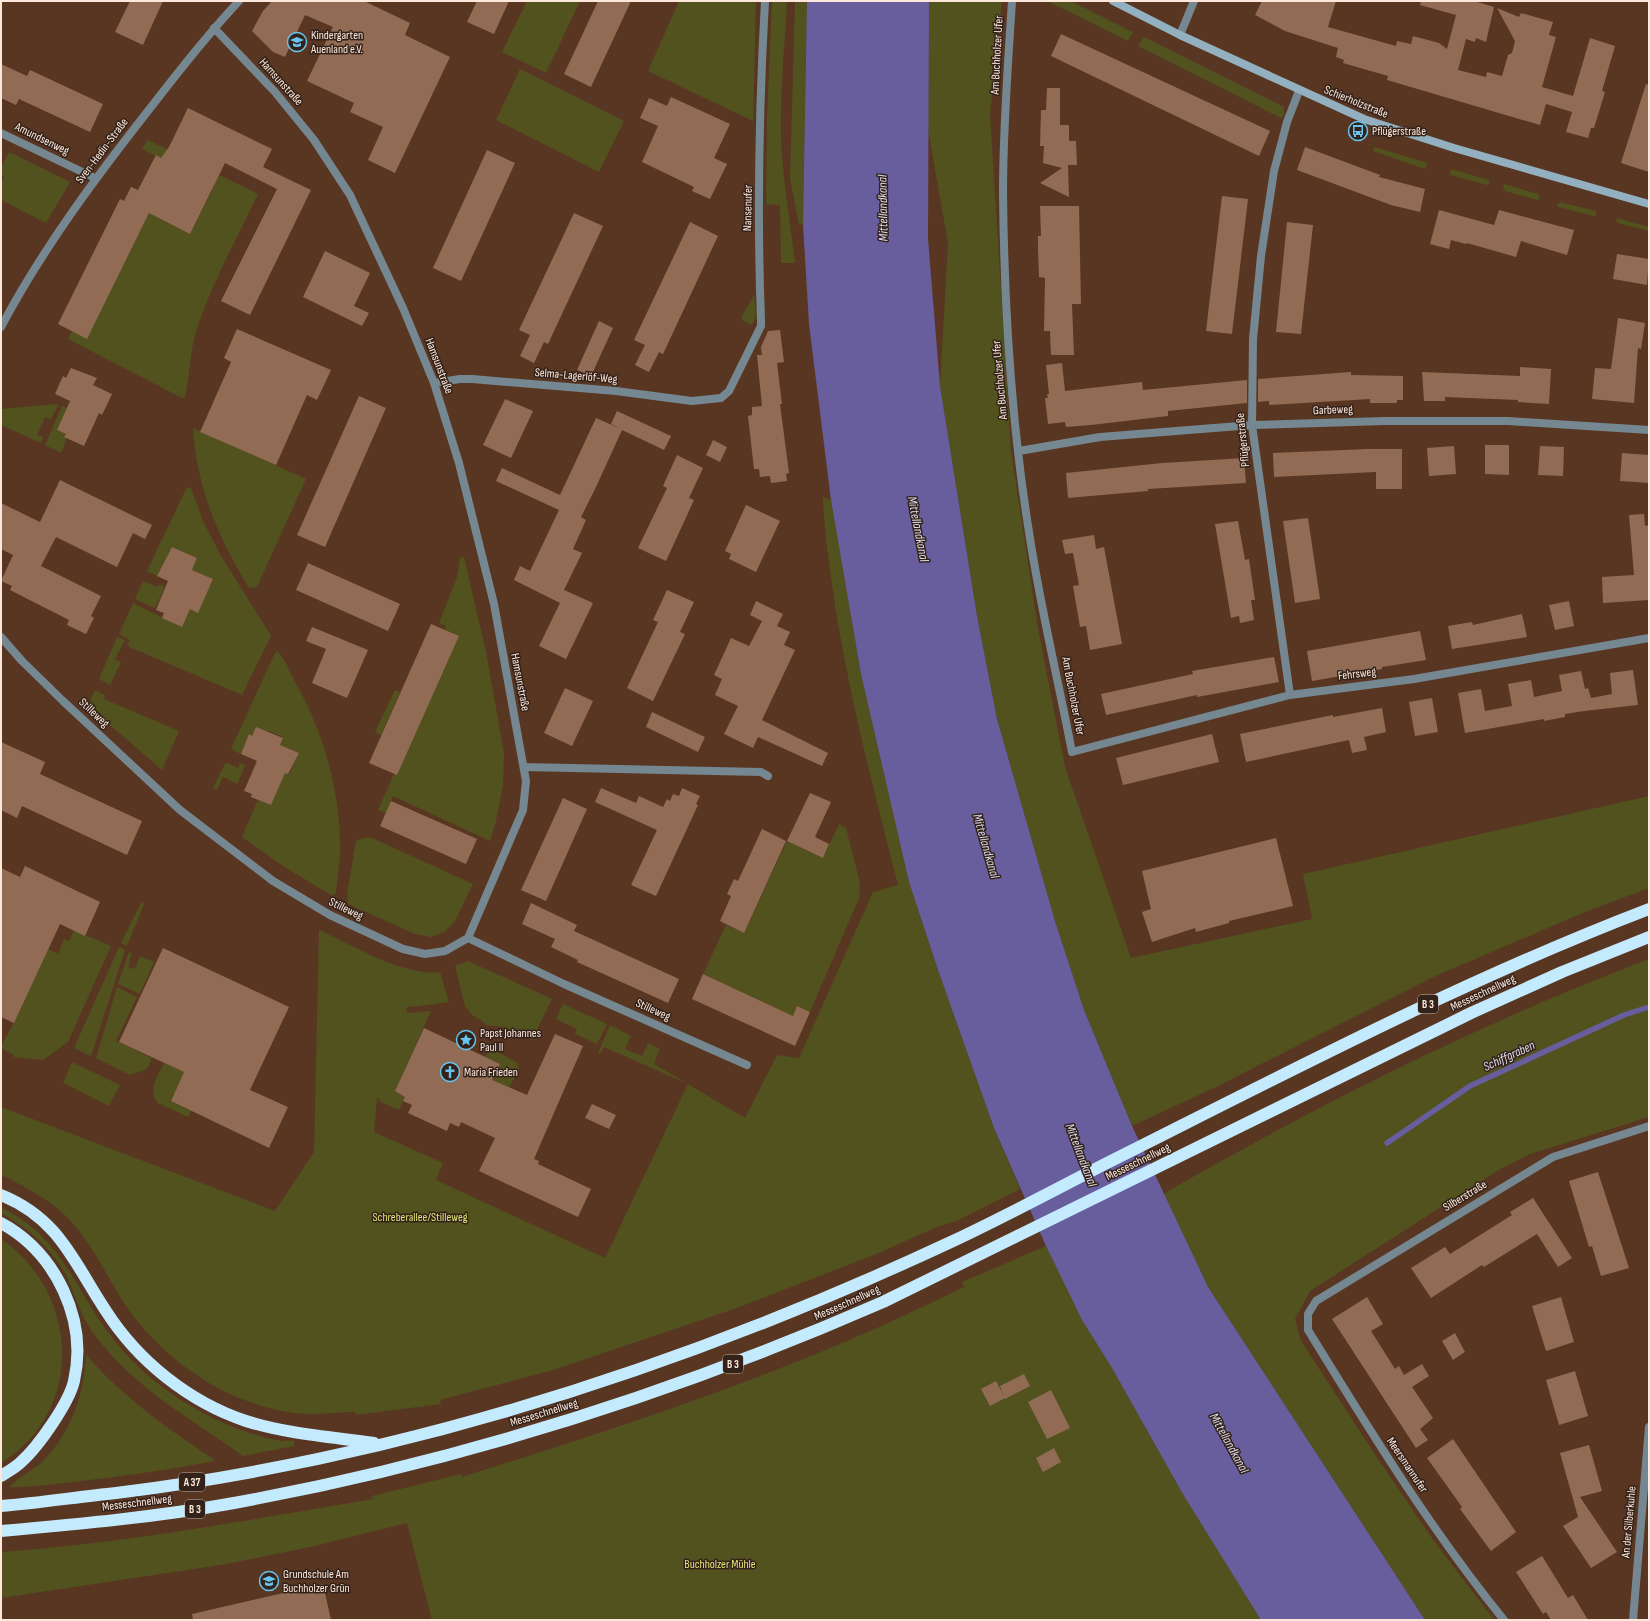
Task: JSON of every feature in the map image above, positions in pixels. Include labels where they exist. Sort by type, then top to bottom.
[{"type":"highway","name":"Messeschnellweg","points":[[381,1445],[479,1419],[571,1392],[724,1339],[796,1311],[958,1239],[1456,990],[1548,949],[1649,909]]},
{"type":"highway","name":"Messeschnellweg","points":[[1,1531],[84,1524],[235,1503],[386,1471],[490,1444],[640,1398],[799,1339],[876,1306],[1471,1013],[1562,972],[1649,937]]},
{"type":"highway","points":[[1,1195],[20,1205],[40,1219],[60,1238],[75,1259],[106,1312],[131,1344],[159,1372],[181,1388],[209,1404],[246,1421],[272,1428],[381,1445]]},
{"type":"highway","points":[[1,1224],[10,1228],[39,1251],[59,1281],[71,1305],[78,1356],[74,1382],[58,1416],[21,1462],[1,1476]]},
{"type":"highway","name":"A 37","points":[[1,1506],[178,1485],[247,1473],[381,1445]]},
{"type":"street","name":"Sven-Hedin-Straße","points":[[1,327],[29,278],[95,178],[214,28],[238,1]]},
{"type":"street","name":"Nansenufer","points":[[716,400],[725,396],[729,391],[761,326],[762,321],[759,227],[761,74],[765,1]]},
{"type":"street","name":"Am Buchholzer Ufer","points":[[1012,1],[1003,197],[1010,366],[1029,532],[1072,752]]},
{"type":"street","name":"Schierholzstraße","points":[[1113,1],[1180,35],[1299,91],[1364,119],[1401,132],[1649,204]]},
{"type":"street","points":[[1180,35],[1194,1]]},
{"type":"street","name":"Hamsunstraße","points":[[214,28],[275,92],[314,140],[350,195],[401,303],[434,383],[460,470],[494,604],[524,767],[526,794],[523,810],[468,938]]},
{"type":"street","name":"Pflügerstraße","points":[[1290,695],[1252,425],[1253,339],[1261,256],[1274,171],[1287,122],[1299,91]]},
{"type":"street","name":"Amundsenweg","points":[[1,133],[95,178]]},
{"type":"street","name":"Selma-Lagerlöf-Weg","points":[[434,383],[460,379],[472,379],[616,391],[692,401],[716,400]]},
{"type":"street","name":"Garbeweg","points":[[1019,451],[1100,437],[1252,425],[1385,421],[1508,421],[1649,430]]},
{"type":"street","name":"Stilleweg","points":[[1,637],[22,661],[63,702],[180,810],[273,882],[330,915],[403,949],[425,954],[445,951],[468,938],[747,1065]]},
{"type":"street","name":"Fehrsweg","points":[[1072,752],[1290,695],[1414,679],[1649,638]]},
{"type":"street","points":[[524,767],[761,772],[768,776]]},
{"type":"street","name":"Silberstraße","points":[[1308,1314],[1316,1301],[1553,1157],[1649,1126]]},
{"type":"street","name":"Meersmannufer","points":[[1308,1314],[1308,1330],[1386,1456],[1436,1529],[1504,1620]]},
{"type":"street","name":"An der Silberkuhle","points":[[1633,1620],[1649,1427]]},
{"type":"green space","points":[[527,1],[580,1],[546,73],[502,52]]},
{"type":"green space","points":[[679,1],[756,1],[753,121],[648,71]]},
{"type":"green space","points":[[772,1],[787,1],[781,138],[795,263],[781,263],[780,205],[766,204],[767,115]]},
{"type":"green space","points":[[795,1],[807,1],[803,224],[799,225],[790,179]]},
{"type":"green space","points":[[929,1],[1002,1],[990,114],[1011,451],[1038,628],[1065,767],[1131,958],[1312,919],[1303,874],[1649,796],[1649,888],[1585,912],[1431,978],[1218,1086],[1132,1126],[1084,1010],[1055,921],[997,719],[977,616],[940,386],[948,243],[928,130]]},
{"type":"green space","points":[[1047,1],[1071,1],[1133,32],[1128,41]]},
{"type":"green space","points":[[1144,37],[1284,107],[1284,116],[1281,118],[1138,46]]},
{"type":"green space","points":[[520,69],[624,121],[599,172],[496,120]]},
{"type":"green space","points":[[148,140],[258,194],[203,311],[193,345],[185,397],[182,398],[68,339],[72,331],[87,338],[149,213],[190,234],[215,185],[142,149]]},
{"type":"green space","points":[[1374,147],[1428,163],[1425,169],[1373,151]]},
{"type":"green space","points":[[9,152],[70,182],[46,223],[1,200],[1,184],[4,177],[1,175],[1,167]]},
{"type":"green space","points":[[1451,169],[1489,180],[1489,183],[1487,185],[1450,175]]},
{"type":"green space","points":[[1504,184],[1538,194],[1540,199],[1537,200],[1505,191],[1503,188]]},
{"type":"green space","points":[[1560,202],[1596,211],[1596,215],[1594,216],[1558,207],[1557,205]]},
{"type":"green space","points":[[1617,218],[1649,227],[1649,231],[1618,223],[1616,221]]},
{"type":"green space","points":[[754,295],[756,316],[752,325],[743,321],[741,318]]},
{"type":"green space","points":[[58,405],[51,419],[45,417],[37,435],[43,437],[41,443],[1,425],[1,409]]},
{"type":"green space","points":[[62,406],[67,408],[57,430],[66,434],[64,437],[67,438],[61,453],[45,445]]},
{"type":"green space","points":[[193,428],[306,479],[257,587],[249,588],[228,550],[211,512],[199,472]]},
{"type":"green space","points":[[187,487],[191,488],[203,521],[221,556],[271,636],[242,695],[127,646],[130,640],[119,634],[133,603],[182,627],[189,609],[198,612],[213,579],[192,570],[197,558],[172,547],[157,576],[147,571]]},
{"type":"green space","name":"Schreberallee/Stilleweg","points":[[823,497],[831,500],[861,674],[909,882],[938,970],[994,1128],[1020,1189],[956,1221],[937,1227],[874,1255],[734,1309],[553,1370],[440,1400],[441,1404],[356,1415],[355,1412],[302,1414],[269,1408],[245,1400],[198,1376],[157,1343],[139,1324],[124,1303],[91,1247],[76,1226],[60,1210],[44,1199],[27,1188],[1,1175],[1,1107],[275,1211],[314,1152],[319,930],[395,965],[411,970],[440,972],[449,1002],[413,1007],[408,1006],[406,1012],[431,1011],[395,1091],[405,1097],[399,1110],[381,1102],[377,1097],[374,1132],[443,1163],[436,1180],[605,1258],[688,1084],[745,1118],[777,1055],[799,1058],[873,892],[898,885],[871,780],[841,640],[829,564]]},
{"type":"green space","points":[[464,557],[486,652],[504,753],[503,785],[496,821],[490,841],[393,796],[386,813],[378,810],[394,774],[397,775],[446,626],[439,623],[457,577],[460,558]]},
{"type":"green space","points":[[143,581],[157,587],[159,584],[165,587],[155,608],[135,599]]},
{"type":"green space","points":[[117,637],[125,640],[115,659],[121,662],[110,685],[99,679]]},
{"type":"green space","points":[[277,651],[285,661],[314,720],[322,740],[334,784],[340,828],[340,861],[336,893],[333,896],[286,868],[242,837],[258,800],[271,805],[284,772],[289,774],[299,753],[280,745],[283,737],[269,731],[252,736],[249,735],[241,754],[231,749]]},
{"type":"green space","points":[[95,690],[105,695],[104,699],[179,731],[162,770],[88,706]]},
{"type":"green space","points":[[395,690],[400,692],[381,735],[375,732]]},
{"type":"green space","points":[[226,762],[238,768],[240,763],[245,765],[237,784],[223,777],[217,790],[213,788]]},
{"type":"green space","points":[[839,824],[846,828],[860,883],[859,898],[810,1012],[797,1006],[793,1016],[703,974],[726,925],[744,933],[787,841],[823,858]]},
{"type":"green space","points":[[370,837],[473,884],[455,921],[444,932],[431,937],[415,934],[348,904],[347,894],[356,840]]},
{"type":"green space","points":[[142,901],[144,904],[127,946],[121,943]]},
{"type":"green space","points":[[74,930],[111,946],[68,1042],[43,1060],[14,1057],[14,1055],[1,1048],[1,1046],[14,1023],[48,949],[58,954],[64,939],[69,941]]},
{"type":"green space","points":[[119,947],[125,950],[91,1056],[74,1048]]},
{"type":"green space","points":[[129,952],[132,953],[128,967],[135,969],[140,956],[154,962],[140,994],[118,984]]},
{"type":"green space","points":[[1649,959],[1649,1117],[1530,1154],[1502,1168],[1310,1291],[1295,1319],[1301,1341],[1376,1456],[1434,1541],[1494,1620],[1425,1620],[1208,1287],[1163,1194],[1281,1128],[1402,1067],[1524,1010]]},
{"type":"green space","points":[[468,961],[552,999],[532,1040],[504,1027],[486,1025],[472,1015],[465,1006],[455,966]]},
{"type":"green space","points":[[117,987],[137,997],[116,1041],[152,1058],[147,1069],[130,1075],[96,1058]]},
{"type":"green space","points":[[563,1004],[607,1024],[597,1044],[575,1034],[577,1029],[556,1019]]},
{"type":"green space","points":[[610,1025],[631,1036],[625,1049],[642,1056],[648,1043],[660,1049],[654,1064],[687,1083],[604,1047],[600,1054],[598,1053]]},
{"type":"green space","points":[[490,1048],[518,1063],[519,1069],[509,1088],[492,1081],[500,1064],[485,1057]]},
{"type":"green space","points":[[72,1062],[120,1085],[109,1106],[63,1083]]},
{"type":"green space","points":[[164,1063],[184,1072],[171,1101],[191,1111],[188,1117],[158,1103],[155,1098],[153,1088]]},
{"type":"green space","points":[[1,1207],[21,1219],[38,1232],[63,1262],[107,1331],[121,1349],[137,1366],[155,1381],[173,1395],[213,1418],[256,1435],[280,1441],[294,1441],[294,1446],[243,1456],[160,1399],[129,1373],[103,1345],[91,1330],[82,1315],[66,1275],[60,1265],[46,1247],[29,1232],[1,1213]]},
{"type":"green space","points":[[1,1239],[27,1262],[46,1289],[58,1320],[62,1352],[59,1384],[48,1414],[28,1441],[1,1463]]},
{"type":"green space","name":"Buchholzer Mühle","points":[[1046,1246],[1082,1320],[1112,1368],[1184,1496],[1261,1620],[432,1620],[407,1523],[315,1546],[227,1564],[1,1598],[1,1552],[94,1543],[234,1523],[373,1499],[372,1496],[461,1474],[462,1477],[657,1413],[802,1360],[893,1321],[964,1287],[962,1282]]},
{"type":"green space","points":[[86,1355],[131,1399],[181,1437],[215,1460],[181,1467],[115,1477],[47,1485],[10,1487],[41,1463],[60,1440],[68,1427],[79,1399],[85,1370]]},
{"type":"water","name":"Mittellandkanal","points":[[807,1],[929,1],[928,239],[940,386],[977,616],[997,719],[1055,921],[1084,1010],[1132,1126],[1208,1287],[1425,1620],[1261,1620],[1184,1496],[1112,1368],[1082,1320],[1046,1246],[994,1128],[938,970],[909,882],[861,674],[831,500],[809,324],[803,224]]},
{"type":"building","points":[[130,1],[163,1],[143,45],[115,32]]},
{"type":"building","points":[[272,1],[364,1],[410,23],[405,35],[450,57],[395,173],[368,160],[383,127],[350,112],[354,103],[307,81],[333,27],[305,15],[285,57],[273,52],[252,31],[263,11]]},
{"type":"building","points":[[477,1],[509,1],[494,34],[467,22]]},
{"type":"building","points":[[598,1],[631,1],[591,87],[564,74]]},
{"type":"building","points":[[1262,1],[1336,1],[1328,27],[1396,46],[1397,41],[1411,44],[1413,36],[1439,43],[1447,49],[1456,15],[1420,5],[1421,1],[1474,1],[1494,7],[1486,42],[1476,38],[1475,42],[1466,39],[1458,70],[1486,77],[1487,72],[1502,76],[1508,55],[1512,53],[1515,41],[1497,8],[1519,17],[1521,13],[1553,22],[1549,35],[1556,37],[1542,87],[1573,96],[1590,38],[1615,46],[1602,91],[1605,92],[1594,128],[1591,128],[1588,138],[1566,132],[1572,112],[1546,104],[1540,125],[1387,80],[1388,76],[1343,63],[1344,60],[1336,57],[1338,48],[1285,31],[1255,15]]},
{"type":"building","points":[[1061,34],[1270,131],[1259,156],[1051,56]]},
{"type":"building","points":[[1,64],[27,76],[30,70],[103,104],[90,132],[19,99],[16,105],[1,98]]},
{"type":"building","points":[[1646,84],[1649,85],[1649,172],[1621,163]]},
{"type":"building","points":[[1047,88],[1060,88],[1060,125],[1069,125],[1069,141],[1076,141],[1077,165],[1068,165],[1069,197],[1040,183],[1062,168],[1043,163],[1044,146],[1040,146],[1041,110],[1046,110]]},
{"type":"building","points":[[671,97],[730,124],[714,158],[727,164],[710,199],[692,191],[694,187],[642,162],[658,126],[640,118],[649,98],[667,106]]},
{"type":"building","points":[[188,108],[272,149],[263,167],[311,190],[250,315],[221,301],[277,189],[225,163],[190,234],[149,213],[87,339],[58,324],[120,199],[124,201],[131,187],[138,190],[156,155],[161,158],[169,147]]},
{"type":"building","points":[[1305,147],[1380,175],[1379,177],[1425,189],[1420,212],[1391,205],[1297,170]]},
{"type":"building","points":[[487,150],[515,163],[461,281],[433,268]]},
{"type":"building","points":[[1222,196],[1248,199],[1232,334],[1206,331]]},
{"type":"building","points":[[1040,206],[1079,206],[1081,304],[1072,304],[1074,355],[1051,355],[1050,331],[1044,331],[1045,278],[1039,277],[1038,250],[1038,236],[1041,236]]},
{"type":"building","points":[[1439,210],[1494,225],[1499,210],[1574,230],[1567,255],[1521,241],[1516,257],[1451,240],[1449,249],[1430,244]]},
{"type":"building","points":[[574,213],[603,226],[548,344],[544,342],[534,363],[520,356],[530,335],[519,330]]},
{"type":"building","points":[[690,222],[718,236],[663,354],[659,352],[649,372],[635,365],[645,345],[634,340]]},
{"type":"building","points":[[1287,222],[1313,225],[1301,334],[1276,332]]},
{"type":"building","points":[[325,251],[370,273],[354,306],[369,313],[362,326],[303,297]]},
{"type":"building","points":[[1617,254],[1649,259],[1647,285],[1613,279]]},
{"type":"building","points":[[1618,318],[1645,323],[1641,349],[1638,348],[1634,403],[1592,399],[1595,368],[1611,369]]},
{"type":"building","points":[[599,321],[613,328],[591,376],[577,370]]},
{"type":"building","points":[[237,329],[331,370],[317,400],[307,395],[276,465],[200,432],[231,362],[224,358]]},
{"type":"building","points":[[780,330],[784,362],[777,363],[782,404],[780,404],[789,473],[786,474],[787,481],[771,483],[770,476],[760,477],[759,469],[754,469],[748,416],[752,415],[752,407],[762,406],[757,355],[762,355],[761,347],[768,331]]},
{"type":"building","points":[[1062,363],[1065,391],[1142,382],[1143,390],[1247,380],[1247,403],[1168,411],[1168,416],[1091,425],[1066,427],[1065,422],[1048,424],[1045,398],[1048,398],[1047,394],[1049,394],[1046,365]]},
{"type":"building","points":[[1520,367],[1551,369],[1549,404],[1518,402],[1518,400],[1445,397],[1445,401],[1424,401],[1422,372],[1520,376]]},
{"type":"building","points":[[71,368],[97,378],[93,385],[112,394],[102,415],[99,413],[84,446],[64,437],[66,434],[57,430],[70,401],[55,394],[63,376],[66,378]]},
{"type":"building","points":[[1351,372],[1351,375],[1403,376],[1403,400],[1397,400],[1397,403],[1370,403],[1370,399],[1269,405],[1269,401],[1258,402],[1258,379]]},
{"type":"building","points":[[359,396],[386,408],[325,547],[297,535]]},
{"type":"building","points":[[505,399],[533,411],[511,458],[483,445]]},
{"type":"building","points":[[617,411],[671,436],[664,450],[622,430],[581,517],[586,520],[573,549],[582,553],[564,590],[593,603],[566,659],[539,646],[560,603],[514,580],[520,566],[530,571],[559,510],[496,481],[502,468],[560,495],[596,418],[621,429],[611,424]]},
{"type":"building","points":[[713,440],[727,447],[720,462],[706,455]]},
{"type":"building","points":[[1485,445],[1509,445],[1509,475],[1485,474]]},
{"type":"building","points":[[1454,446],[1456,474],[1429,476],[1427,448]]},
{"type":"building","points":[[1540,446],[1564,447],[1563,476],[1538,475]]},
{"type":"building","points":[[1402,449],[1402,489],[1376,489],[1376,472],[1274,477],[1273,453]]},
{"type":"building","points":[[1622,453],[1649,455],[1649,483],[1620,481]]},
{"type":"building","points":[[677,455],[703,468],[689,498],[694,500],[666,561],[638,548],[667,488],[663,486]]},
{"type":"building","points":[[1244,458],[1246,483],[1148,489],[1148,491],[1068,498],[1066,473],[1162,463]]},
{"type":"building","points":[[60,480],[152,525],[145,539],[133,533],[117,567],[56,537],[41,566],[101,596],[91,616],[94,618],[86,634],[67,625],[69,620],[10,590],[12,586],[1,581],[13,555],[1,549],[1,503],[40,522]]},
{"type":"building","points":[[746,505],[780,521],[756,572],[729,559],[731,554],[725,551]]},
{"type":"building","points":[[1644,514],[1645,526],[1649,525],[1649,600],[1603,603],[1602,577],[1634,575],[1629,515]]},
{"type":"building","points":[[1308,518],[1320,599],[1295,603],[1283,521]]},
{"type":"building","points":[[1238,521],[1245,560],[1249,559],[1255,600],[1251,600],[1254,620],[1240,623],[1239,616],[1231,618],[1215,524]]},
{"type":"building","points":[[1094,535],[1096,549],[1104,547],[1122,644],[1090,650],[1086,626],[1080,627],[1073,586],[1079,585],[1073,553],[1065,554],[1062,540]]},
{"type":"building","points":[[172,547],[197,558],[192,570],[213,579],[198,613],[190,609],[182,627],[162,618],[164,613],[156,610],[168,581],[157,576]]},
{"type":"building","points":[[308,563],[400,604],[388,631],[296,590]]},
{"type":"building","points":[[667,590],[694,602],[680,632],[685,634],[653,701],[627,688],[658,622],[653,620]]},
{"type":"building","points":[[756,601],[783,614],[777,626],[790,632],[784,645],[795,650],[762,720],[828,753],[822,766],[758,737],[753,748],[724,734],[738,706],[715,695],[722,679],[714,675],[731,638],[749,646],[762,621],[750,615]]},
{"type":"building","points":[[1569,601],[1574,626],[1555,630],[1549,605]]},
{"type":"building","points":[[1522,614],[1527,637],[1452,649],[1448,626],[1472,622],[1473,625]]},
{"type":"building","points":[[431,624],[459,636],[397,775],[369,763]]},
{"type":"building","points":[[312,627],[368,650],[347,698],[312,683],[326,649],[306,641]]},
{"type":"building","points":[[1420,631],[1426,660],[1312,681],[1307,651]]},
{"type":"building","points":[[1274,657],[1279,682],[1197,697],[1197,695],[1106,715],[1101,694],[1193,674],[1192,671]]},
{"type":"building","points":[[1633,670],[1638,705],[1565,714],[1565,717],[1544,721],[1544,719],[1465,733],[1458,693],[1481,689],[1485,711],[1512,706],[1508,684],[1531,680],[1534,697],[1562,691],[1559,675],[1581,671],[1585,689],[1588,688],[1591,698],[1612,694],[1610,673]]},
{"type":"building","points":[[565,688],[593,701],[572,746],[544,733]]},
{"type":"building","points":[[1432,698],[1438,732],[1415,736],[1409,702]]},
{"type":"building","points":[[1382,708],[1386,732],[1364,737],[1367,750],[1352,753],[1349,740],[1246,762],[1240,734],[1333,715],[1333,717]]},
{"type":"building","points":[[652,712],[705,737],[698,752],[646,727]]},
{"type":"building","points":[[256,727],[283,738],[280,745],[299,753],[288,774],[285,773],[271,805],[251,797],[252,794],[244,791],[257,761],[241,754],[249,734],[252,736]]},
{"type":"building","points":[[1212,734],[1219,762],[1123,785],[1116,758]]},
{"type":"building","points":[[1,742],[45,762],[40,774],[142,821],[127,855],[22,806],[17,818],[1,810]]},
{"type":"building","points":[[601,788],[636,803],[639,796],[663,807],[667,799],[670,801],[673,794],[679,796],[682,788],[700,796],[696,804],[698,805],[656,896],[631,885],[657,830],[595,802]]},
{"type":"building","points":[[810,793],[831,802],[815,837],[829,844],[823,858],[787,841]]},
{"type":"building","points":[[563,798],[587,809],[546,901],[521,890]]},
{"type":"building","points":[[391,801],[477,839],[466,864],[380,826]]},
{"type":"building","points":[[762,829],[786,841],[744,933],[720,921],[731,896],[727,894],[734,879],[738,881]]},
{"type":"building","points":[[1276,838],[1293,906],[1229,921],[1229,923],[1196,932],[1195,928],[1152,942],[1142,912],[1151,909],[1142,871]]},
{"type":"building","points":[[25,866],[100,902],[85,936],[60,924],[14,1023],[1,1017],[1,868],[20,877]]},
{"type":"building","points":[[531,903],[577,925],[574,931],[679,979],[668,1003],[577,962],[578,960],[551,947],[555,939],[522,924]]},
{"type":"building","points":[[163,948],[289,1007],[250,1090],[288,1107],[269,1148],[171,1101],[184,1072],[119,1042]]},
{"type":"building","points":[[703,974],[793,1016],[797,1006],[810,1012],[795,1046],[692,999]]},
{"type":"building","points":[[424,1028],[500,1064],[492,1080],[527,1095],[555,1034],[583,1046],[534,1159],[539,1161],[538,1164],[591,1189],[578,1217],[479,1171],[495,1138],[461,1122],[459,1127],[450,1123],[447,1131],[408,1113],[412,1105],[403,1101],[405,1097],[395,1091]]},
{"type":"building","points":[[592,1104],[616,1115],[609,1129],[585,1118]]},
{"type":"building","points":[[1598,1172],[1629,1268],[1601,1276],[1592,1246],[1589,1247],[1569,1181]]},
{"type":"building","points":[[1533,1198],[1572,1258],[1558,1267],[1537,1234],[1484,1267],[1482,1265],[1431,1298],[1411,1268],[1445,1247],[1450,1254],[1512,1215],[1510,1212]]},
{"type":"building","points":[[1367,1297],[1383,1324],[1371,1331],[1395,1369],[1399,1366],[1404,1375],[1422,1364],[1429,1376],[1412,1387],[1433,1418],[1420,1429],[1428,1440],[1416,1448],[1332,1319]]},
{"type":"building","points":[[1561,1297],[1574,1342],[1546,1351],[1532,1306]]},
{"type":"building","points":[[1455,1333],[1465,1352],[1453,1360],[1442,1341]]},
{"type":"building","points":[[1575,1371],[1588,1416],[1559,1425],[1546,1380]]},
{"type":"building","points":[[1024,1374],[1030,1386],[1005,1399],[1000,1386]]},
{"type":"building","points":[[996,1381],[1005,1398],[990,1406],[981,1389]]},
{"type":"building","points":[[1051,1390],[1070,1428],[1047,1439],[1028,1402]]},
{"type":"building","points":[[1453,1439],[1516,1532],[1491,1551],[1460,1509],[1462,1507],[1427,1458]]},
{"type":"building","points":[[1589,1445],[1602,1491],[1580,1497],[1617,1552],[1591,1568],[1563,1526],[1578,1517],[1560,1453]]},
{"type":"building","points":[[1054,1448],[1061,1462],[1043,1472],[1036,1458]]},
{"type":"building","points":[[1542,1556],[1568,1598],[1573,1595],[1588,1620],[1551,1620],[1546,1612],[1543,1614],[1516,1572]]},
{"type":"building","points":[[323,1584],[331,1620],[193,1620],[192,1614]]},
{"type":"waterway","name":"Schiffgraben","points":[[1387,1143],[1470,1086],[1624,1015],[1649,1007]]},
{"type":"place","name":"Kindergarten Auenland e.V.","points":[[297,42]]},
{"type":"place","name":"Pflügerstraße","points":[[1358,131]]},
{"type":"place","name":"Papst Johannes Paul II","points":[[466,1040]]},
{"type":"place","name":"Maria Frieden","points":[[450,1072]]},
{"type":"place","name":"Grundschule Am Buchholzer Grün","points":[[269,1581]]}]
